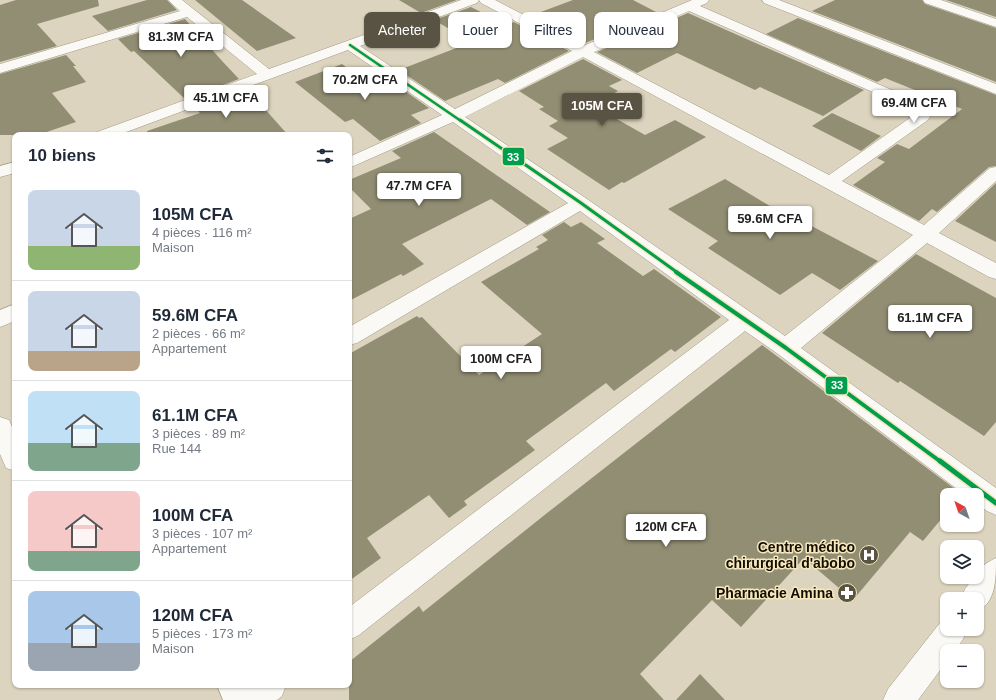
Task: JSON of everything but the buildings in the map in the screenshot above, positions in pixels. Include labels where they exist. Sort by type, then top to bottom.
[{"type":"street","points":[[174,0],[267,75]]},
{"type":"street","points":[[111,132],[473,0]]},
{"type":"street","points":[[485,0],[584,51],[996,272]]},
{"type":"street","points":[[352,162],[454,116],[584,51],[703,0]]},
{"type":"street","points":[[768,0],[996,90]]},
{"type":"street","points":[[928,0],[996,23]]},
{"type":"street","points":[[689,6],[914,105],[922,111],[922,117],[830,182]]},
{"type":"street","points":[[0,69],[190,12]]},
{"type":"street","points":[[350,45],[582,203],[744,320],[786,348],[996,503]]},
{"type":"street","points":[[0,172],[12,168]]},
{"type":"street","points":[[786,348],[926,234],[996,172]]},
{"type":"street","points":[[352,335],[582,203]]},
{"type":"street","points":[[0,319],[12,313]]},
{"type":"street","points":[[352,623],[744,320]]},
{"type":"street","points":[[0,427],[12,453]]},
{"type":"street","points":[[981,592],[996,572]]},
{"type":"street","points":[[899,700],[948,636]]},
{"type":"street","points":[[234,688],[240,700]]},
{"type":"street","points":[[252,700],[267,688]]},
{"type":"transit line","name":"33","points":[[350,45],[581,203],[744,320],[786,348],[996,503]]},
{"type":"place","name":"Centre médico chirurgical d'abobo","points":[[869,555]]},
{"type":"place","name":"Pharmacie Amina","points":[[847,593]]}]
